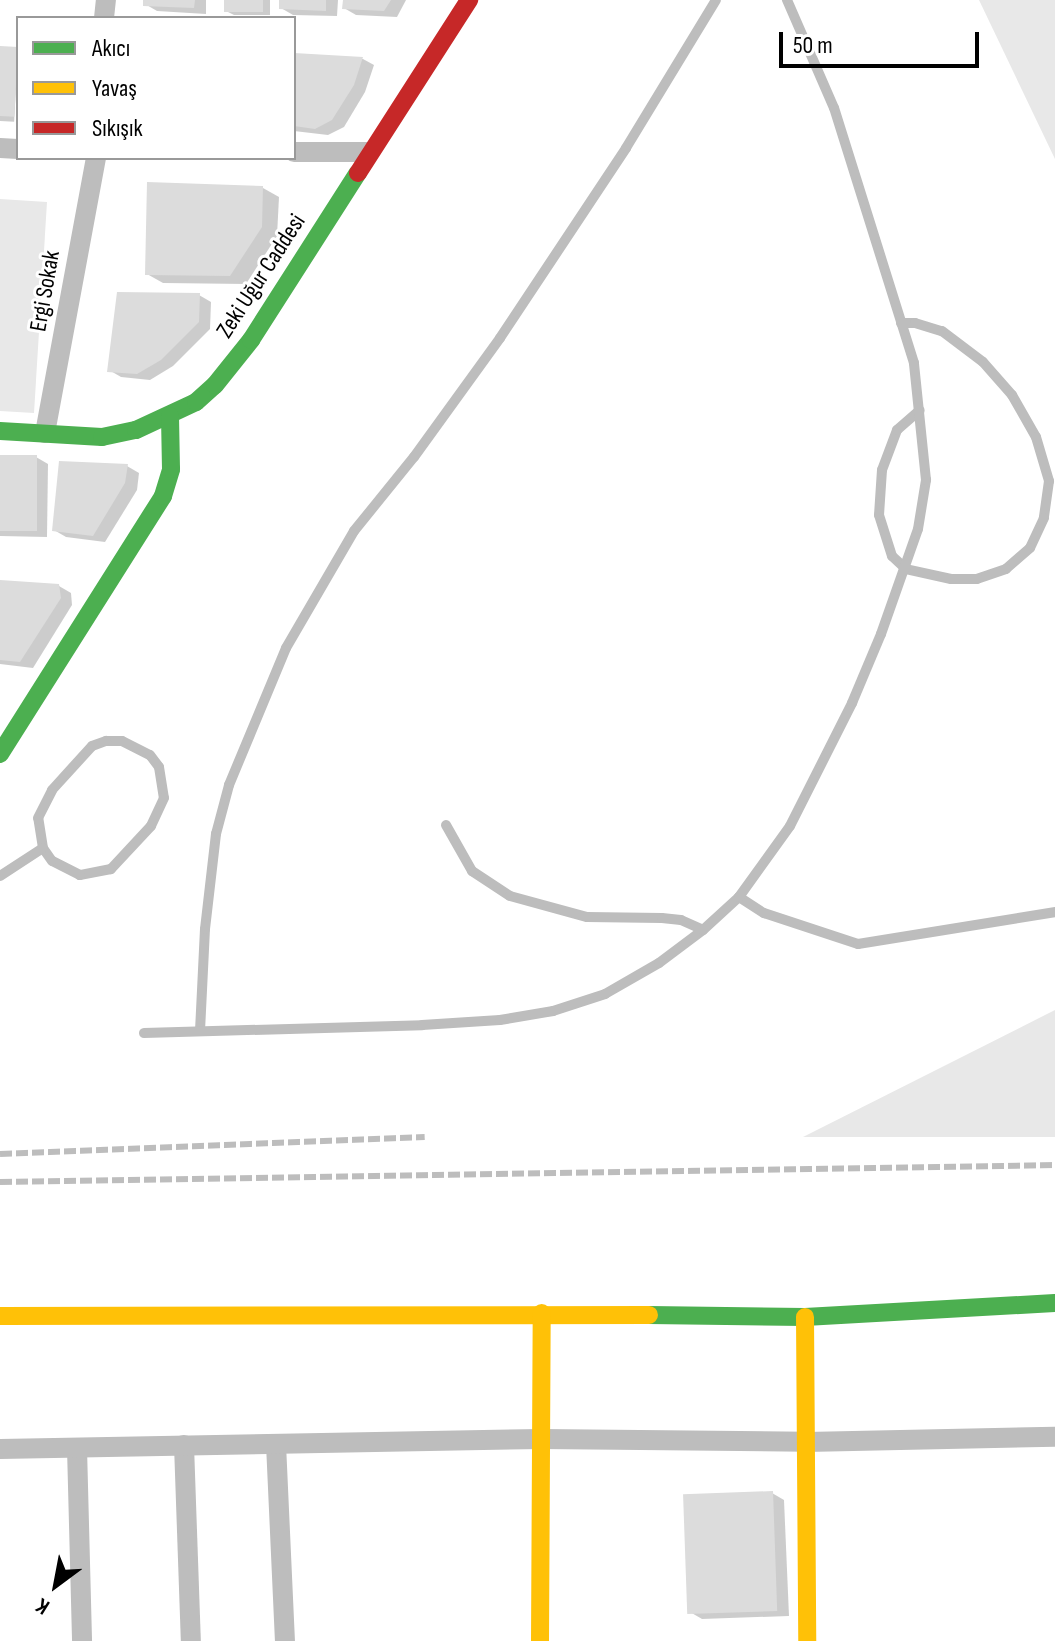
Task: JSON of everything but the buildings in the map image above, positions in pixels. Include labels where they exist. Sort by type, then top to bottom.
[{"type":"street","name":"Zeki Uğur Caddesi","points":[[0,431],[102,437],[136,430],[196,402],[215,385],[251,340],[469,0]]},
{"type":"street","points":[[296,152],[369,152]]},
{"type":"street","name":"Ergi Sokak","points":[[45,433],[96,160]]},
{"type":"street","points":[[0,754],[163,496],[171,469],[170,416]]},
{"type":"street","points":[[0,1316],[542,1313],[805,1317],[1055,1303]]},
{"type":"street","points":[[540,1641],[542,1313]]},
{"type":"street","points":[[805,1317],[807,1641]]},
{"type":"street","points":[[0,1449],[541,1439],[806,1442],[1055,1437]]},
{"type":"street","points":[[276,1444],[285,1641]]},
{"type":"street","points":[[184,1445],[191,1641]]},
{"type":"street","points":[[77,1448],[82,1641]]},
{"type":"lane","points":[[200,1031],[205,929],[216,834],[229,785],[286,648],[354,531],[414,457],[500,338],[626,148],[716,0]]},
{"type":"lane","points":[[144,1033],[422,1025],[500,1020],[553,1011],[605,994],[659,963],[703,930],[739,897],[790,826],[852,703],[906,569],[918,529],[926,480],[914,363],[834,108],[787,0]]},
{"type":"lane","points":[[901,323],[915,323],[942,331],[999,379],[1036,437],[1049,481],[1044,518],[1037,535],[1020,559],[1006,569],[963,580],[906,569],[892,556],[882,529],[879,485],[897,430],[920,410]]},
{"type":"lane","points":[[122,741],[150,755],[164,783],[160,813],[111,869],[96,875],[65,870],[43,848],[38,818],[43,803],[92,746],[122,741]]},
{"type":"lane","points":[[446,825],[472,871],[510,896],[587,917],[681,920],[703,930]]},
{"type":"lane","points":[[0,876],[43,848]]},
{"type":"lane","points":[[739,897],[764,913],[858,944],[1055,912]]},
{"type":"shaded area","points":[[979,0],[1055,0],[1055,159]]},
{"type":"shaded area","points":[[0,199],[47,202],[34,413],[0,411]]},
{"type":"shaded area","points":[[1055,1010],[1055,1137],[803,1137]]},
{"type":"railway","points":[[0,1154],[425,1137]]},
{"type":"railway","points":[[0,1182],[1055,1165]]},
{"type":"traffic: fast","points":[[0,431],[102,437],[136,430],[196,402],[215,385],[251,340],[358,173]]},
{"type":"traffic: fast","points":[[0,754],[163,496],[171,469],[170,416]]},
{"type":"traffic: fast","points":[[649,1315],[805,1317],[1055,1303]]},
{"type":"traffic: slow","points":[[540,1641],[542,1313]]},
{"type":"traffic: slow","points":[[0,1316],[649,1315]]},
{"type":"traffic: slow","points":[[805,1317],[807,1641]]},
{"type":"traffic: jam","points":[[358,173],[469,0]]}]
